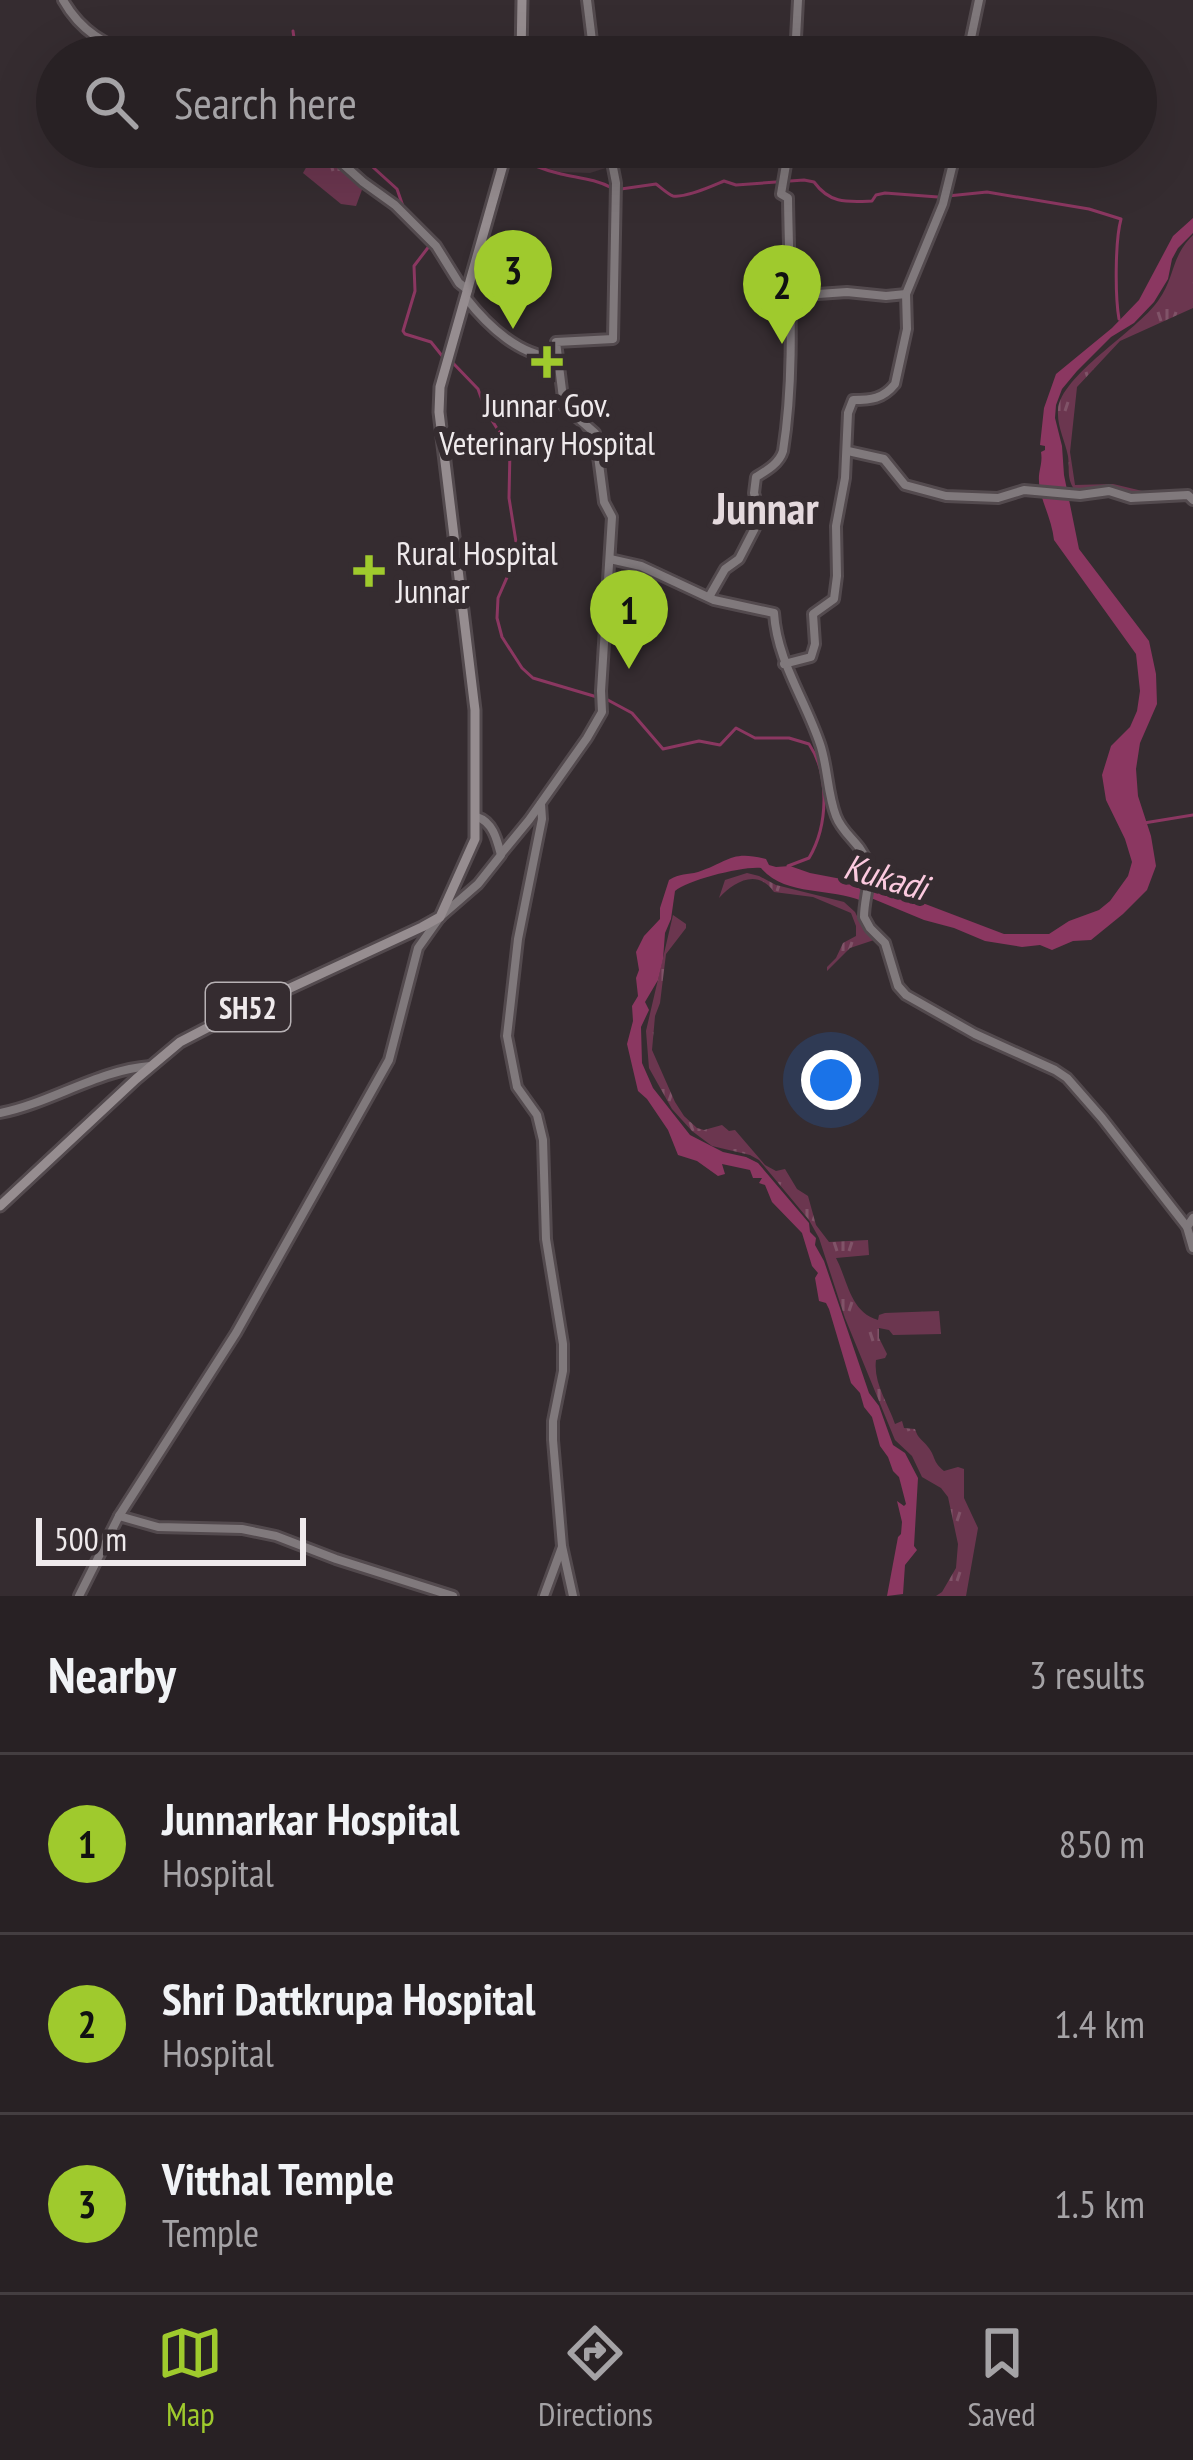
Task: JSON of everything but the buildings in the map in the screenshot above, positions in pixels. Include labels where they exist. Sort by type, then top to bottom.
[{"type":"main road","points":[[521,36],[522,0]]},
{"type":"main road","points":[[440,917],[472,851],[477,817],[475,710],[439,397],[502,168]]},
{"type":"main road","name":"SH52","points":[[0,1206],[150,1066],[196,1032],[440,917]]},
{"type":"street","points":[[63,0],[92,36]]},
{"type":"street","points":[[587,0],[591,36]]},
{"type":"street","points":[[796,36],[798,0]]},
{"type":"street","points":[[971,36],[979,0]]},
{"type":"street","points":[[347,168],[395,205],[436,246],[483,317],[519,347],[539,356],[557,357]]},
{"type":"street","points":[[79,1596],[119,1516],[236,1333],[382,1074],[394,1046],[414,956],[429,930],[478,884],[541,804],[602,712],[612,517],[604,502],[595,433],[564,406],[556,342],[613,339],[613,168]]},
{"type":"street","points":[[709,597],[725,569],[739,559],[754,530],[759,510],[756,478],[768,472],[783,451],[790,388],[788,198],[781,194],[785,168]]},
{"type":"street","points":[[784,664],[811,657],[813,615],[833,599],[848,413],[853,400],[872,400],[895,384],[907,329],[906,294],[946,196],[952,168]]},
{"type":"street","points":[[789,296],[906,294]]},
{"type":"street","points":[[848,451],[884,459],[900,481],[946,496],[1109,491],[1131,498],[1188,494],[1193,500]]},
{"type":"street","points":[[610,559],[641,566],[709,597],[774,613],[784,664],[821,746],[836,816],[865,856],[866,922],[887,947],[899,988],[970,1032],[1067,1078],[1187,1228],[1193,1248]]},
{"type":"street","points":[[541,804],[507,1036],[517,1087],[536,1115],[543,1140],[547,1239],[563,1344],[553,1427],[562,1546],[573,1596]]},
{"type":"street","points":[[477,817],[492,828],[501,855]]},
{"type":"street","points":[[0,1113],[150,1066]]},
{"type":"street","points":[[1187,1228],[1193,1218]]},
{"type":"street","points":[[119,1516],[158,1527],[242,1529],[276,1536],[453,1596]]},
{"type":"street","points":[[544,1596],[562,1546]]},
{"type":"shaded area","points":[[546,168],[606,168],[590,173]]},
{"type":"shaded area","points":[[1193,218],[1193,233],[1178,248],[1154,302],[1077,371],[1062,389],[1055,418],[1079,549],[1149,641],[1156,674],[1157,704],[1140,743],[1136,769],[1156,866],[1147,890],[1091,940],[1052,950],[985,941],[871,898],[862,901],[783,883],[761,868],[729,871],[675,891],[658,980],[645,1002],[649,1010],[641,1027],[642,1063],[653,1088],[690,1135],[758,1163],[809,1223],[869,1393],[879,1406],[893,1445],[905,1453],[918,1478],[917,1550],[905,1565],[903,1594],[887,1596],[901,1534],[897,1501],[906,1504],[899,1477],[851,1383],[829,1309],[819,1301],[818,1273],[802,1233],[772,1202],[765,1185],[759,1183],[762,1178],[753,1178],[750,1170],[722,1164],[725,1174],[718,1176],[678,1155],[668,1130],[638,1091],[627,1044],[632,1006],[638,996],[636,952],[660,919],[669,880],[737,857],[766,859],[776,867],[878,886],[1004,934],[1049,934],[1110,901],[1132,862],[1106,800],[1102,775],[1111,746],[1130,727],[1137,711],[1136,654],[1054,540],[1039,481],[1045,450],[1040,445],[1044,408],[1056,374],[1139,300],[1173,236]]},
{"type":"green space","points":[[306,168],[341,168],[363,187],[356,206],[341,204],[303,173]]},
{"type":"green space","points":[[1193,235],[1193,308],[1120,341],[1077,387],[1070,452],[1075,485],[1113,484],[1155,494],[1128,494],[1104,487],[1076,491],[1059,422],[1062,397],[1085,368],[1158,301]]},
{"type":"green space","points":[[747,873],[844,902],[877,939],[850,948],[827,971],[843,943],[856,936],[851,913],[813,897],[774,892],[753,879],[719,898],[725,880]]},
{"type":"green space","points":[[673,915],[686,928],[666,954],[652,1050],[684,1116],[704,1130],[722,1125],[735,1130],[765,1165],[776,1171],[785,1169],[797,1189],[808,1196],[816,1225],[829,1242],[868,1240],[869,1255],[836,1258],[861,1310],[878,1320],[885,1313],[939,1311],[941,1334],[893,1335],[879,1328],[887,1354],[876,1360],[876,1368],[895,1424],[902,1421],[904,1428],[915,1429],[944,1471],[964,1469],[964,1498],[978,1528],[966,1596],[936,1596],[956,1568],[958,1544],[948,1497],[922,1477],[912,1456],[895,1440],[809,1220],[759,1160],[712,1146],[692,1131],[672,1109],[649,1068],[646,1031]]},
{"type":"waterway","points":[[293,31],[294,36]]},
{"type":"waterway","points":[[374,168],[397,189],[405,212]]},
{"type":"waterway","points":[[543,168],[612,188]]},
{"type":"waterway","points":[[621,189],[656,184],[678,196],[724,181],[736,185],[804,180],[847,201],[872,201],[885,193],[938,197],[987,192],[1089,209],[1121,219],[1116,269],[1119,319]]},
{"type":"waterway","points":[[430,245],[414,266],[415,291],[403,331],[431,342],[443,357]]},
{"type":"waterway","points":[[452,362],[478,389],[510,449],[509,498],[517,548],[498,598],[502,637],[533,678],[597,697]]},
{"type":"waterway","points":[[606,699],[632,713],[663,749],[699,741],[720,745],[736,728],[755,738],[789,738],[809,744],[821,770],[823,816],[809,858],[788,866]]},
{"type":"waterway","points":[[1144,823],[1193,815]]},
{"type":"place","name":"Vitthal Temple","points":[[513,329]]},
{"type":"place","name":"Shri Dattkrupa Hospital","points":[[782,344]]},
{"type":"place","name":"Junnar Gov. Veterinary Hospital","points":[[547,362]]},
{"type":"place","name":"Rural Hospital Junnar","points":[[369,571]]},
{"type":"place","name":"Junnarkar Hospital","points":[[629,669]]},
{"type":"district","name":"Junnar","points":[[766,507]]},
{"type":"water label","name":"Kukadi","points":[[886,876]]}]
